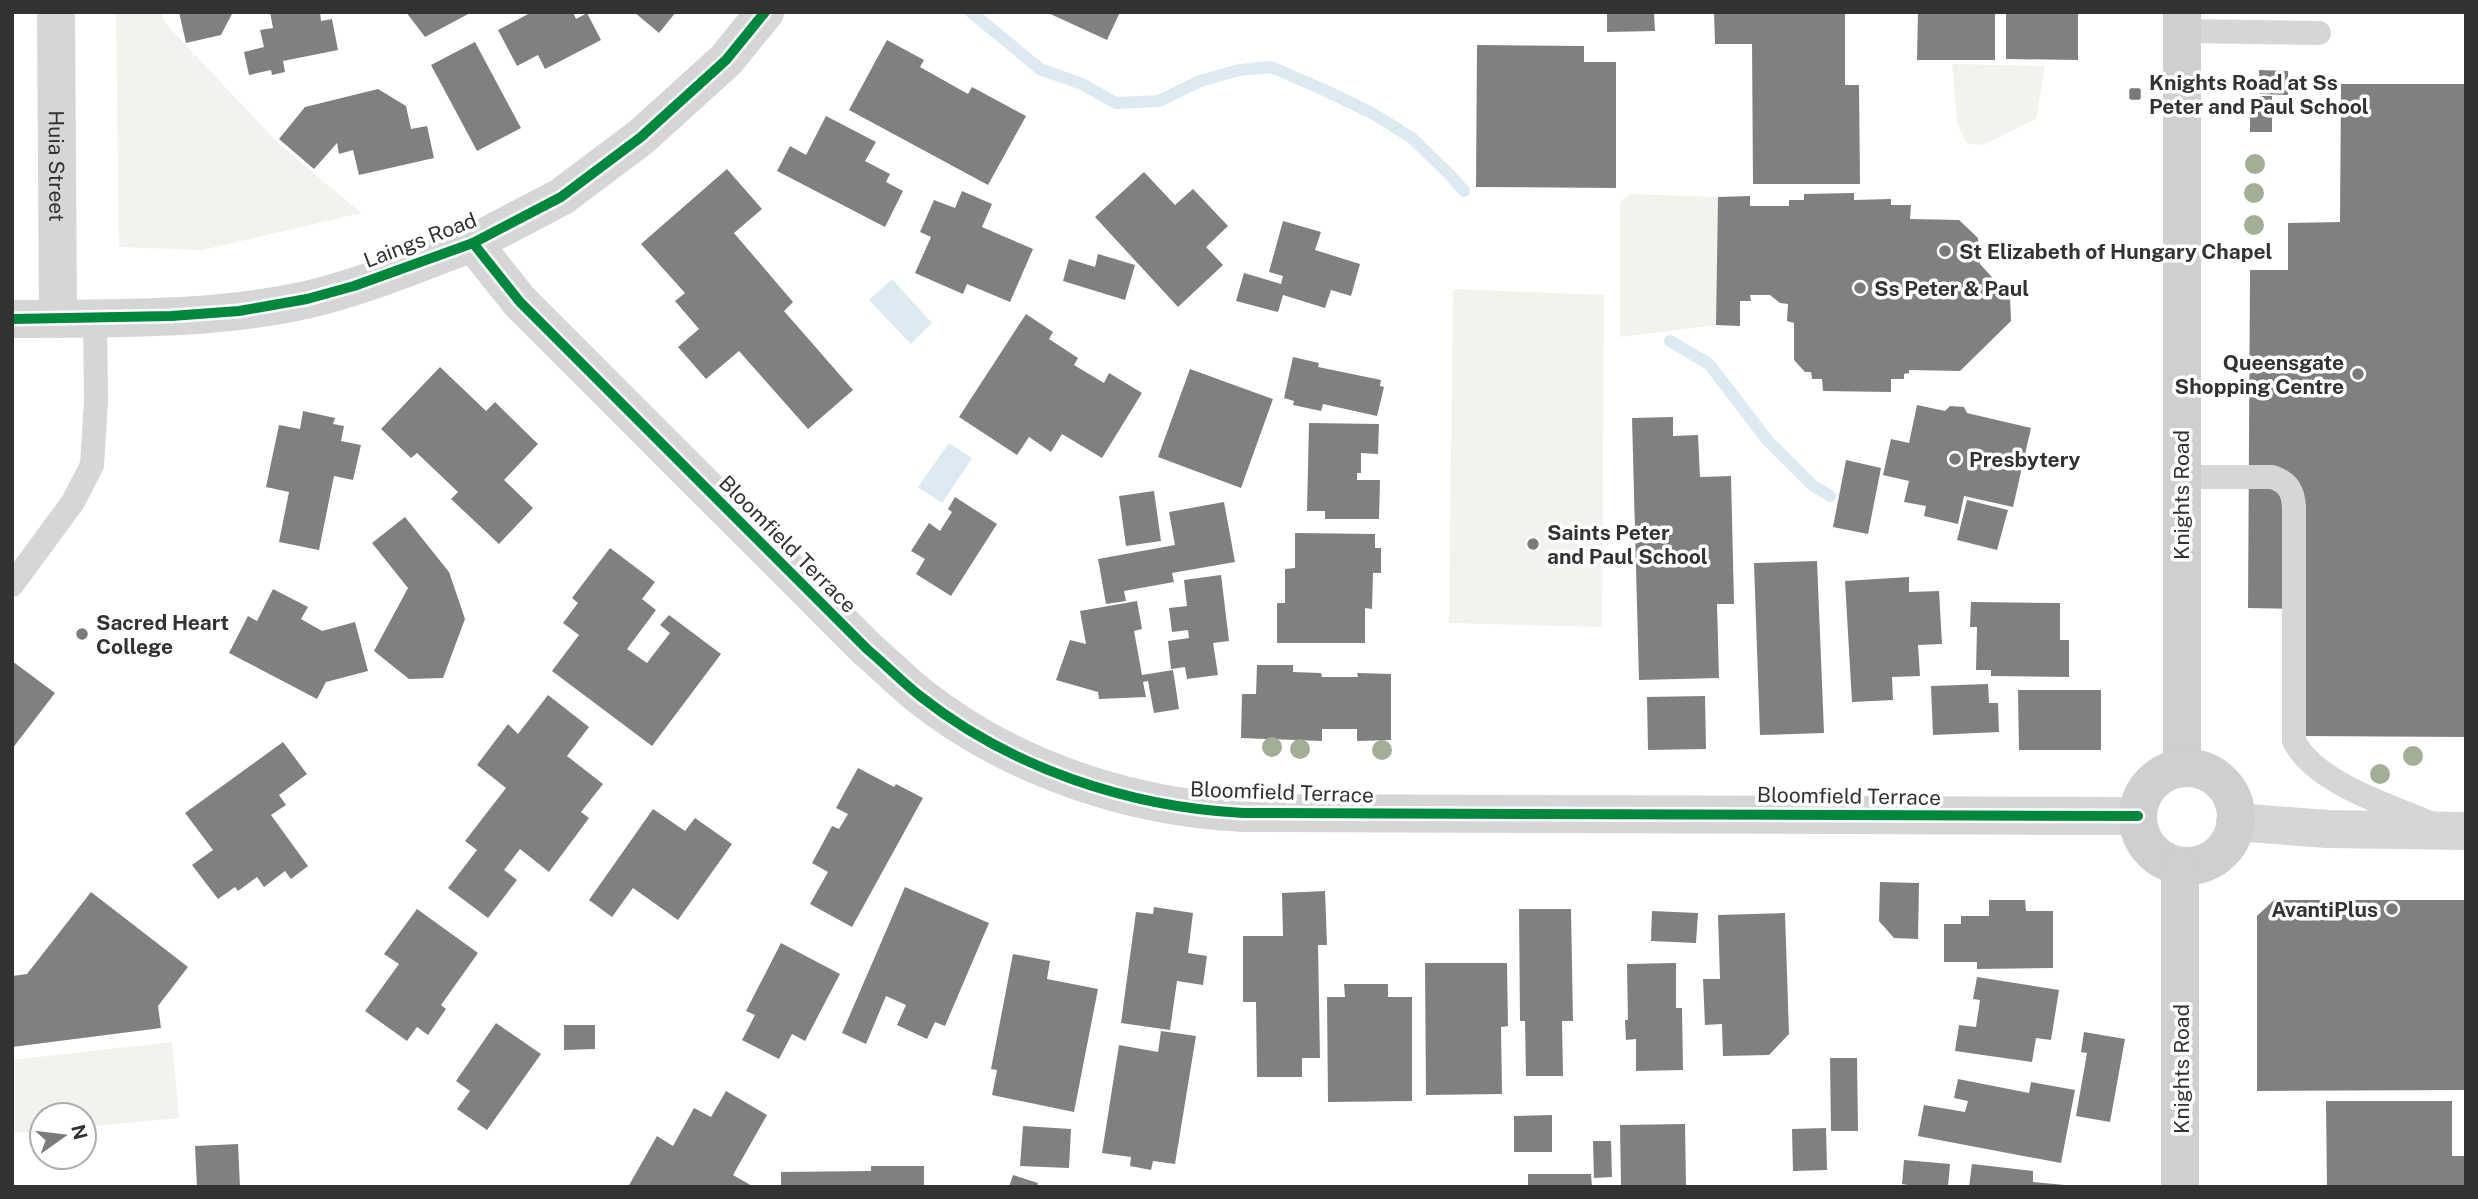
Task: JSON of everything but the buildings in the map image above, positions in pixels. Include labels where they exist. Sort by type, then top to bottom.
[{"type":"main road","name":"Knights Road","points":[[2181,22],[2182,768]]},
{"type":"main road","points":[[2182,768],[2200,769],[2217,778],[2230,792],[2235,810],[2235,828],[2228,845],[2215,858],[2199,865],[2180,866],[2166,862],[2145,844],[2139,830],[2138,816],[2146,789],[2156,779],[2168,771],[2182,768]]},
{"type":"main road","name":"Knights Road","points":[[2180,866],[2180,1187]]},
{"type":"street","name":"Huia Street","points":[[56,12],[58,319]]},
{"type":"street","name":"Laings Road","points":[[12,319],[172,316],[239,311],[307,299],[354,286],[473,243],[561,197],[642,137],[726,60],[765,12]]},
{"type":"street","name":"Bloomfield Terrace","points":[[473,243],[504,284],[530,312],[868,650],[921,697],[986,739],[1070,779],[1178,808],[1243,813],[2138,816]]},
{"type":"street","points":[[2235,822],[2327,829],[2456,831]]},
{"type":"lane","points":[[2181,22],[2298,22],[2319,33]]},
{"type":"lane","points":[[12,585],[73,502],[92,465],[96,401],[95,318]]},
{"type":"lane","points":[[2181,477],[2272,477],[2290,488],[2294,507],[2294,741],[2315,766],[2333,778],[2355,790],[2456,831]]},
{"type":"shaded area","points":[[116,12],[161,12],[166,24],[277,142],[361,213],[202,250],[119,247]]},
{"type":"shaded area","points":[[1952,64],[2045,66],[2036,119],[1983,145],[1966,143],[1957,122]]},
{"type":"shaded area","points":[[1630,194],[1718,197],[1716,325],[1620,337],[1620,203]]},
{"type":"shaded area","points":[[892,279],[932,323],[911,344],[869,300]]},
{"type":"shaded area","points":[[1453,289],[1604,295],[1602,627],[1449,623]]},
{"type":"shaded area","points":[[949,443],[972,458],[942,503],[918,487]]},
{"type":"shaded area","points":[[172,1042],[179,1118],[98,1126],[98,1101],[28,1101],[28,1132],[12,1133],[12,1060]]},
{"type":"waterway","points":[[971,12],[1040,69],[1082,84],[1116,103],[1159,101],[1200,81],[1239,70],[1271,67],[1372,113],[1412,138],[1464,191]]},
{"type":"waterway","points":[[1670,341],[1709,364],[1768,441],[1812,485],[1830,496]]},
{"type":"cycle path","points":[[12,319],[171,316],[239,311],[307,299],[354,286],[473,243],[561,197],[641,137],[726,60],[765,12]]},
{"type":"cycle path","points":[[473,243],[520,302],[868,650],[907,685],[955,721],[993,744],[1072,779],[1157,802],[1243,813],[2138,816]]},
{"type":"place","name":"Knights Road at Ss Peter and Paul School","points":[[2135,94]]},
{"type":"place","name":"St Elizabeth of Hungary Chapel","points":[[1945,251]]},
{"type":"place","name":"Ss Peter & Paul","points":[[1860,288]]},
{"type":"place","name":"Queensgate Shopping Centre","points":[[2358,374]]},
{"type":"place","name":"Presbytery","points":[[1955,459]]},
{"type":"place","name":"Saints Peter and Paul School","points":[[1533,544]]},
{"type":"place","name":"Sacred Heart College","points":[[82,634]]},
{"type":"place","name":"AvantiPlus","points":[[2392,909]]}]
